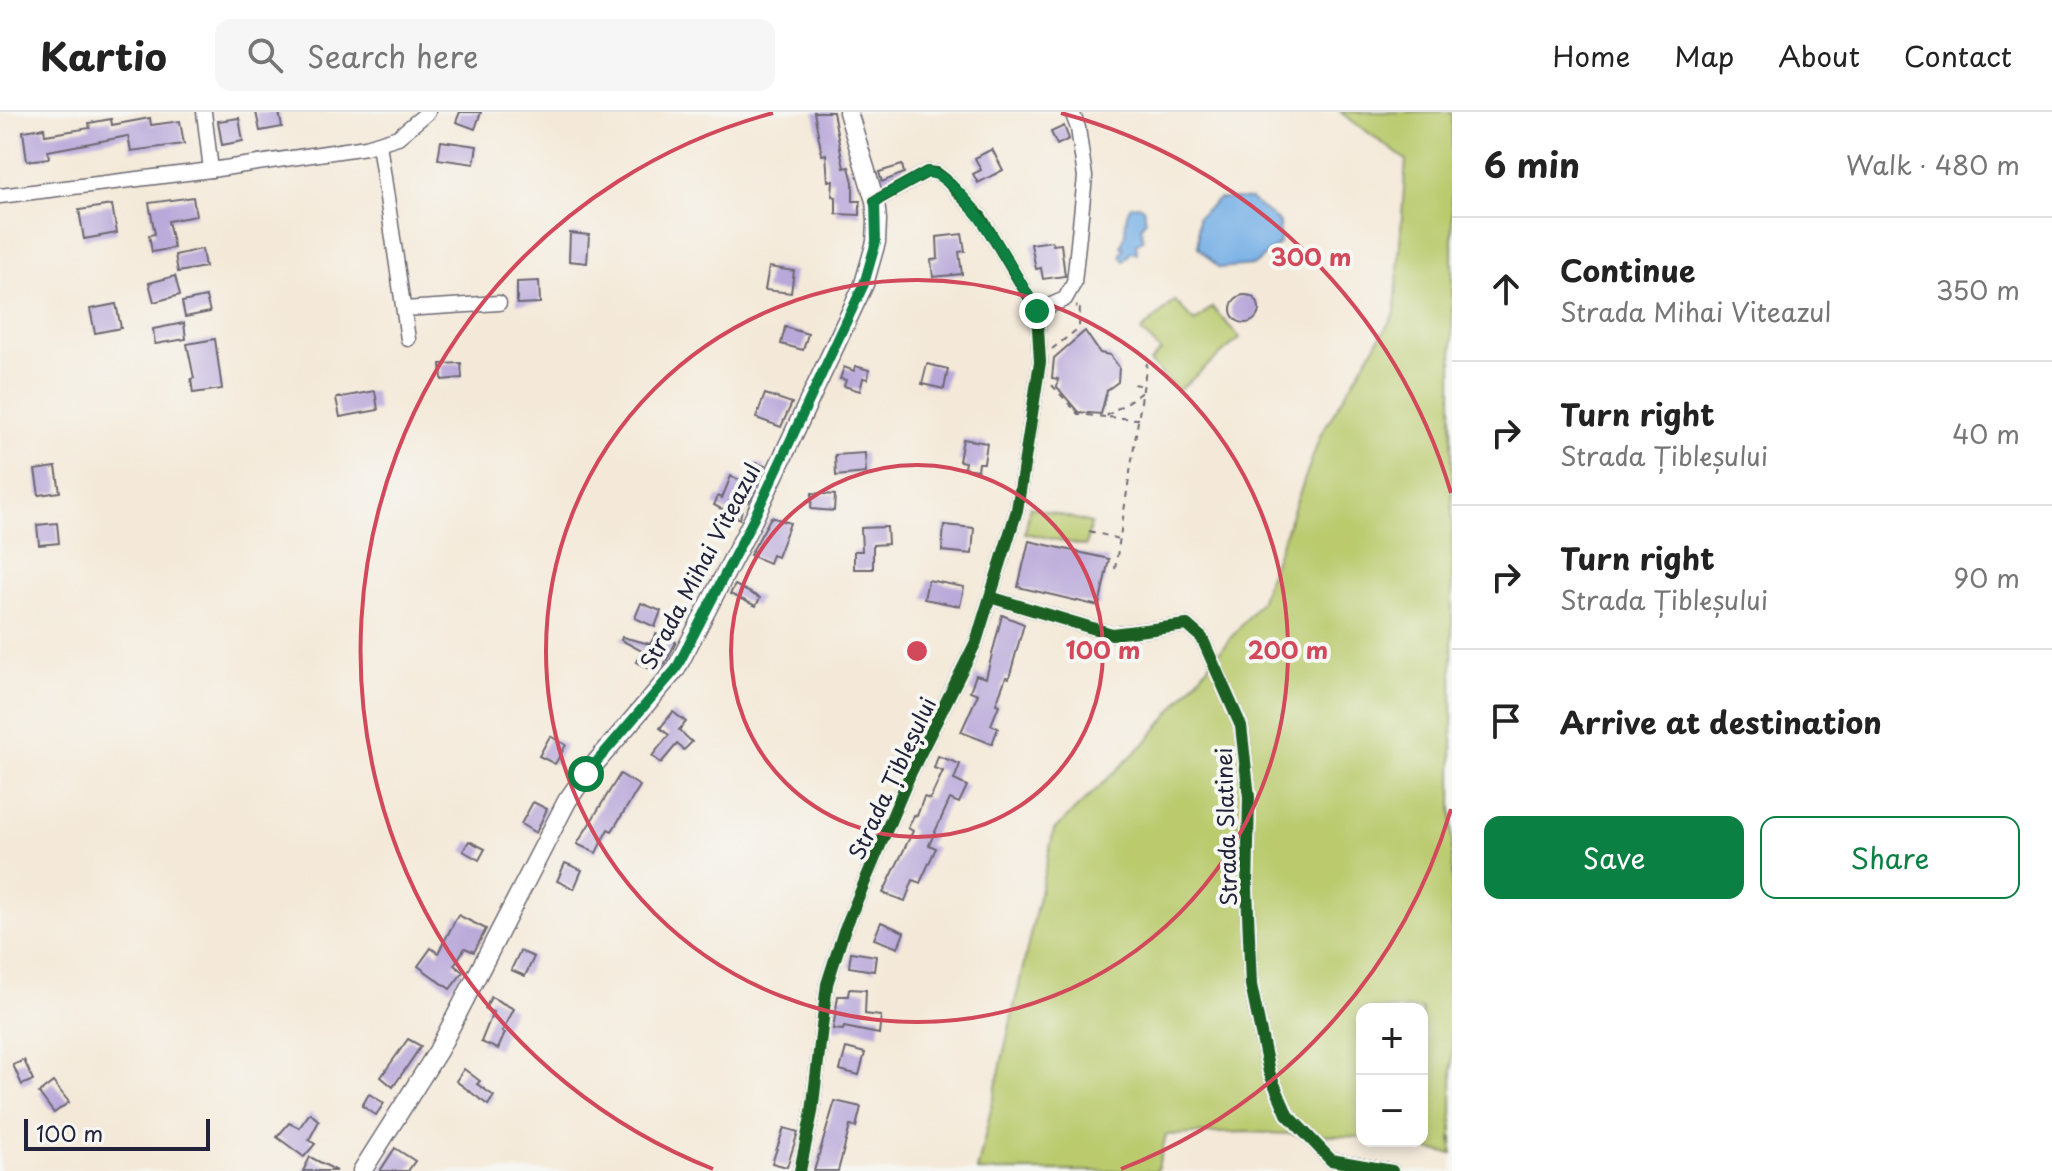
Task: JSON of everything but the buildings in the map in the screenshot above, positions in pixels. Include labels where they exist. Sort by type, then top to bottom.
[{"type":"main road","name":"Strada Mihai Viteazul","points":[[362,1171],[438,1051],[567,801],[586,774],[676,669],[753,520],[847,322],[864,284],[876,242],[875,201],[848,112]]},
{"type":"street","points":[[204,112],[211,170]]},
{"type":"street","points":[[0,196],[211,170],[379,144],[405,132],[428,112]]},
{"type":"street","points":[[1037,311],[1065,299],[1074,285],[1085,177],[1078,128],[1072,112]]},
{"type":"street","points":[[379,144],[408,339]]},
{"type":"street","name":"Strada Țibleșului","points":[[800,1171],[812,1112],[827,984],[844,931],[911,772],[976,642],[1017,510],[1040,362],[1037,311],[981,217],[946,180],[937,173],[927,172],[875,201]]},
{"type":"street","points":[[404,309],[499,303]]},
{"type":"street","name":"Strada Slatinei","points":[[990,597],[1112,634],[1187,625],[1202,638],[1241,726],[1249,797],[1247,889],[1251,985],[1269,1072],[1287,1114],[1331,1160],[1392,1171]]},
{"type":"path","points":[[1050,350],[1079,328],[1080,305],[1069,311]]},
{"type":"path","points":[[1115,569],[1147,363]]},
{"type":"path","points":[[1048,381],[1078,414],[1139,419]]},
{"type":"path","points":[[1134,384],[1144,386]]},
{"type":"path","points":[[1105,417],[1143,392]]},
{"type":"path","points":[[1089,531],[1120,539]]},
{"type":"green space","points":[[1340,112],[1452,112],[1452,1154],[1415,1147],[1428,1147],[1428,1003],[1356,1003],[1356,1137],[1245,1132],[1166,1135],[1157,1171],[977,1171],[1054,830],[1148,740],[1260,602],[1321,434],[1395,313],[1406,160]]},
{"type":"green space","points":[[1175,301],[1195,322],[1212,307],[1240,338],[1178,391],[1150,362],[1161,351],[1141,331]]},
{"type":"green space","points":[[1030,507],[1091,523],[1086,546],[1025,533]]},
{"type":"water","points":[[1219,199],[1250,199],[1279,222],[1280,243],[1254,265],[1219,268],[1198,247],[1198,217]]},
{"type":"water","points":[[1131,206],[1143,208],[1146,219],[1141,227],[1143,240],[1136,244],[1137,253],[1131,252],[1124,261],[1120,256],[1124,248],[1121,246],[1127,215]]},
{"type":"cycle path","points":[[800,1171],[812,1112],[827,984],[844,931],[911,772],[976,642],[1017,510],[1040,362],[1037,311],[981,217],[946,180],[937,173],[927,172],[875,201]]},
{"type":"cycle path","points":[[990,597],[1112,634],[1187,625],[1202,638],[1241,726],[1249,797],[1247,889],[1251,985],[1269,1072],[1287,1114],[1331,1160],[1392,1171]]},
{"type":"route","points":[[586,774],[676,669],[753,520],[864,284],[876,242],[875,201],[927,172],[937,173],[981,217],[1037,311]]}]
